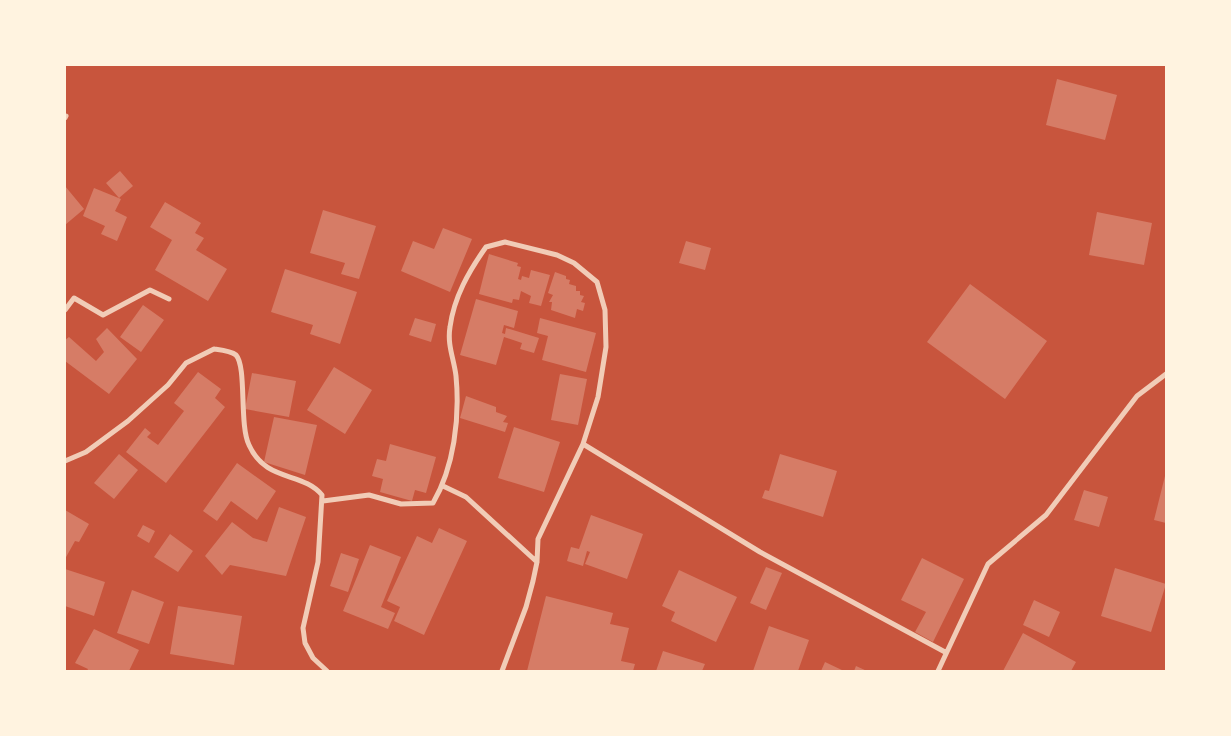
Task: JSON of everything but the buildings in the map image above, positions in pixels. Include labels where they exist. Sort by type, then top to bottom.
[{"type":"street","points":[[323,501],[369,495],[401,504],[433,503],[443,486],[450,464],[456,420],[456,376],[450,353],[450,327],[456,299],[472,266],[486,247],[505,242],[557,255],[574,263],[597,282],[604,310],[606,347],[598,397],[583,444],[538,539],[537,562],[526,607],[502,671]]},
{"type":"street","points":[[65,310],[74,298],[103,315],[150,290],[169,299]]},
{"type":"street","points":[[65,462],[86,452],[128,421],[168,385],[186,363],[214,349],[234,353],[240,361],[242,412],[248,444],[259,461],[270,470],[316,488],[322,495],[318,562],[303,628],[305,643],[313,658],[327,671]]},
{"type":"street","points":[[938,671],[945,652],[988,564],[1046,515],[1137,396],[1166,374]]},
{"type":"street","points":[[583,444],[760,552],[945,652]]},
{"type":"street","points":[[443,486],[466,497],[537,562]]}]
